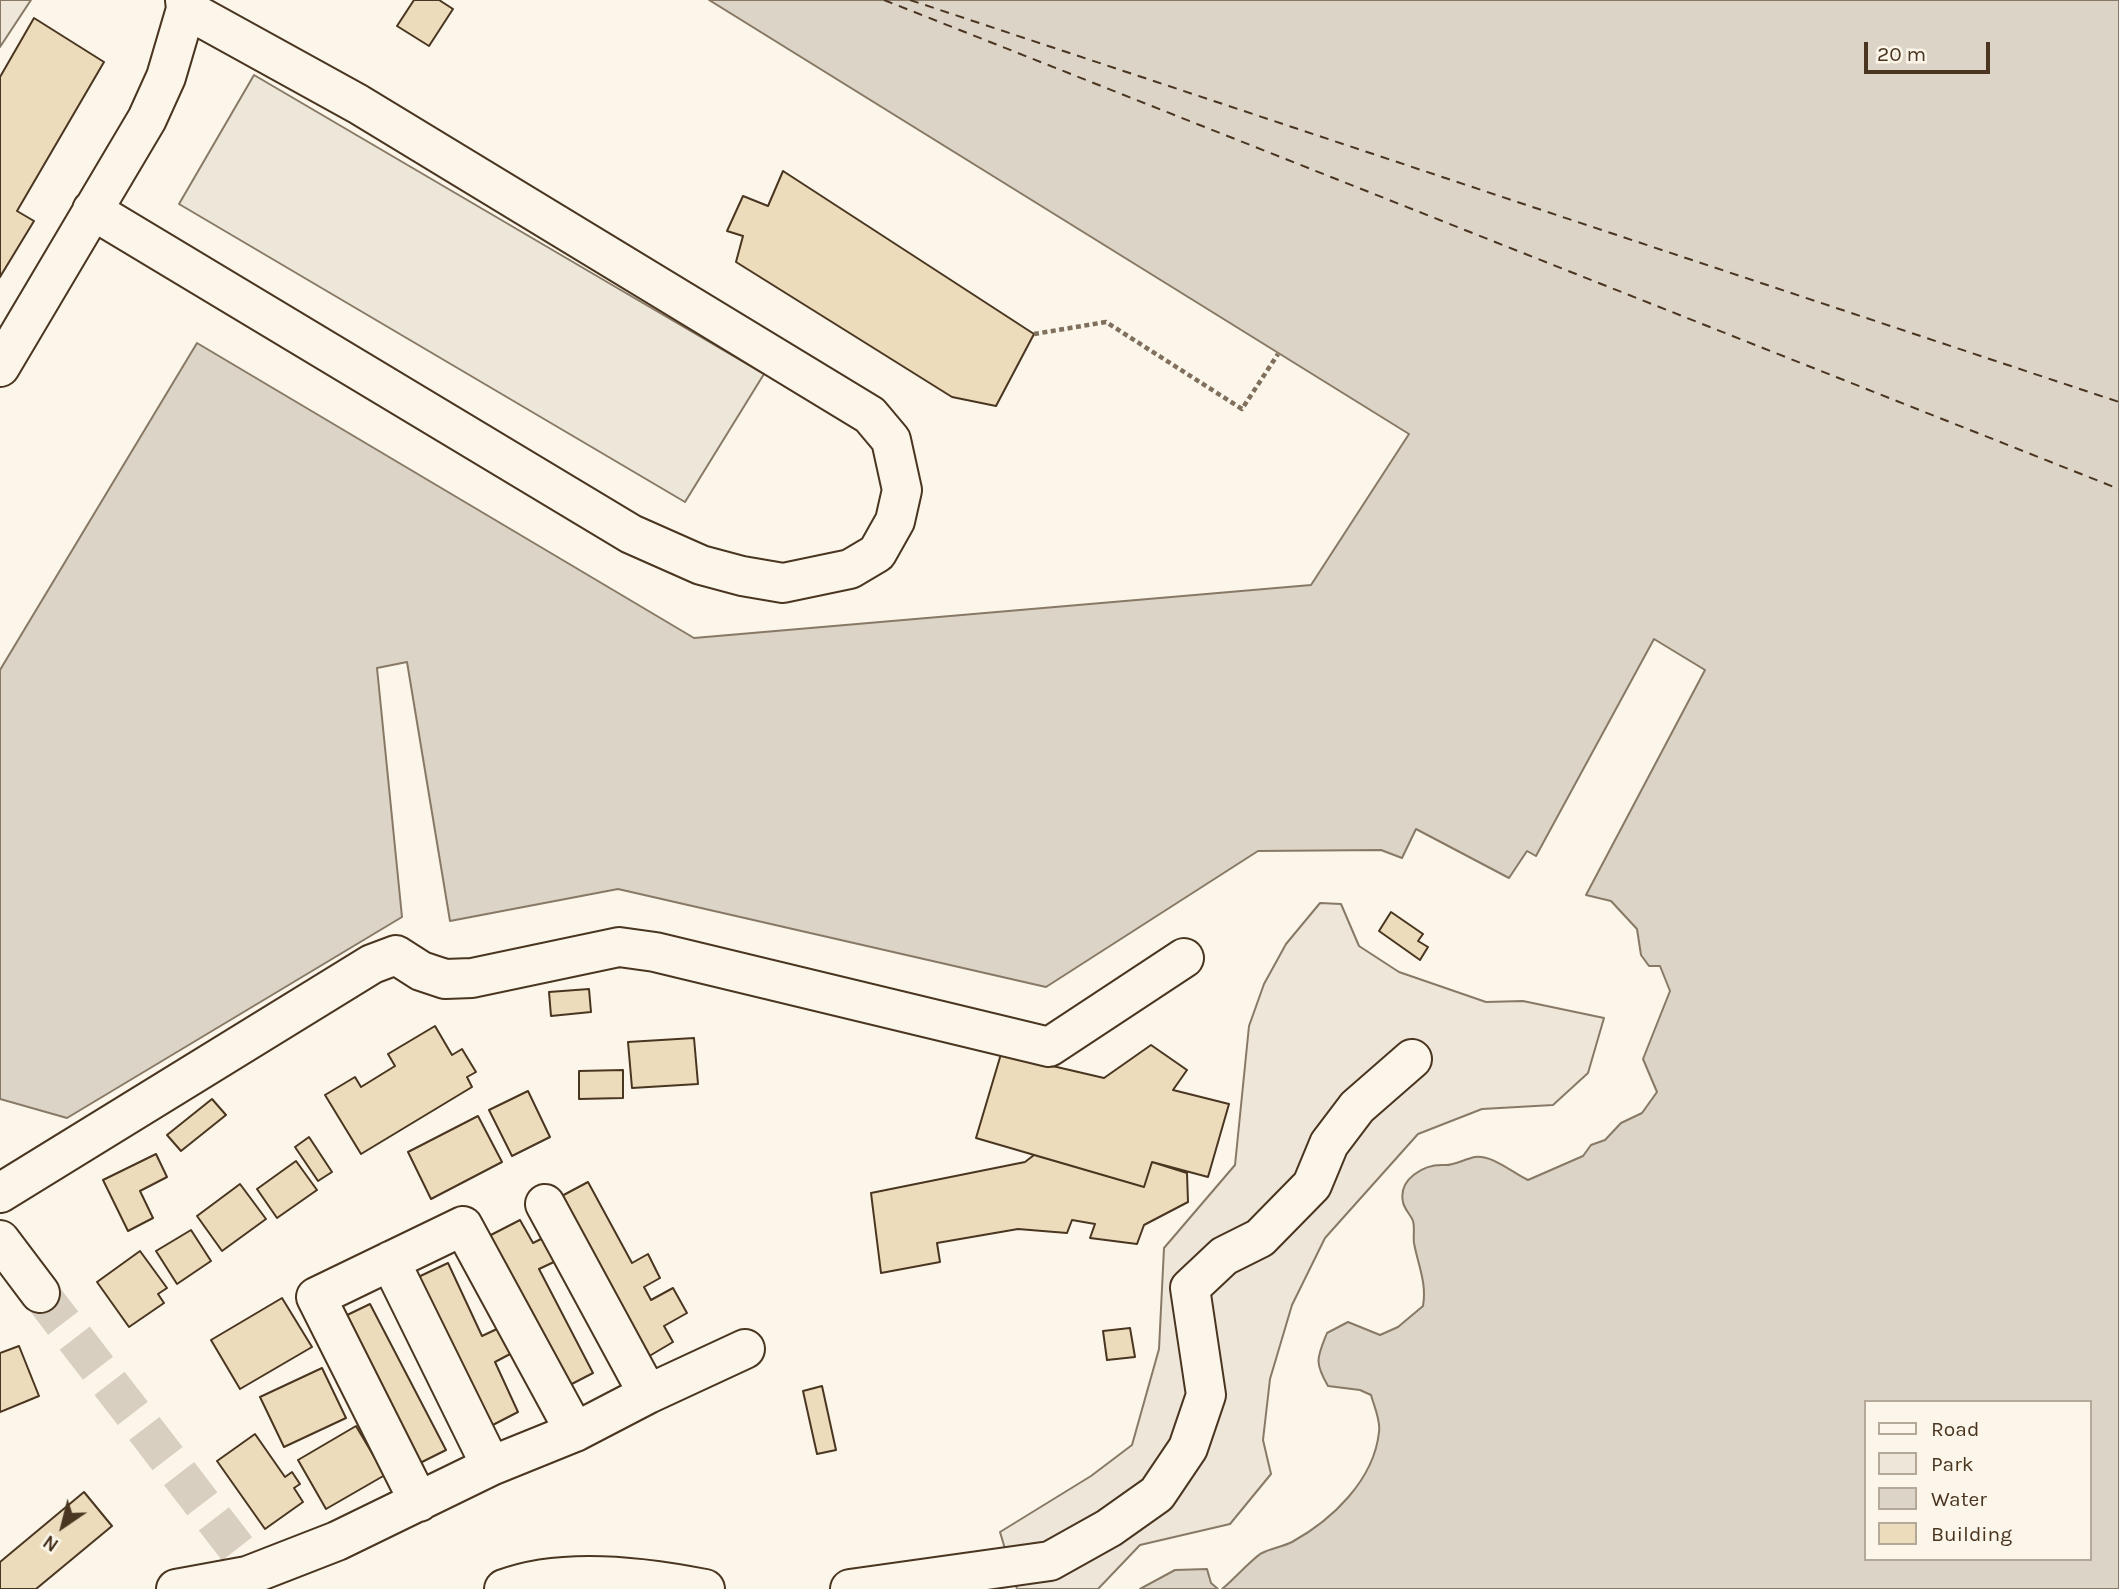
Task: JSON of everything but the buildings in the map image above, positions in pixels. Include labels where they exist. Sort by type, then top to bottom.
[{"type":"street","points":[[0,367],[92,210],[147,119],[166,77],[186,4],[358,104],[870,415],[891,440],[902,490],[895,521],[877,553],[850,569],[783,583],[701,565],[631,534],[92,210]]},
{"type":"street","points":[[0,1194],[372,964],[396,955],[421,971],[445,979],[472,978],[619,947],[654,952],[1049,1047],[1184,958]]},
{"type":"street","points":[[850,1589],[1050,1561],[1110,1528],[1157,1494],[1188,1448],[1206,1395],[1191,1288],[1224,1256],[1260,1238],[1312,1185],[1329,1144],[1357,1107],[1412,1059]]},
{"type":"street","points":[[545,1203],[648,1394]]},
{"type":"street","points":[[419,1502],[316,1297],[463,1226],[575,1432]]},
{"type":"street","points":[[0,1240],[40,1293]]},
{"type":"street","points":[[390,1261],[491,1466]]},
{"type":"street","points":[[176,1589],[247,1576],[337,1541],[491,1466],[575,1432],[648,1394],[745,1349]]},
{"type":"street","points":[[504,1589],[525,1581],[582,1577],[665,1581],[705,1589]]},
{"type":"path","points":[[1034,334],[1106,323],[1242,409],[1278,354]]},
{"type":"green space","points":[[0,0],[31,0],[0,47]]},
{"type":"green space","points":[[1320,903],[1341,904],[1359,946],[1399,972],[1486,1002],[1523,1001],[1604,1018],[1588,1073],[1553,1105],[1482,1109],[1418,1134],[1325,1238],[1292,1305],[1270,1379],[1263,1440],[1271,1474],[1230,1524],[1140,1545],[1098,1589],[1017,1589],[1000,1532],[1091,1476],[1132,1445],[1159,1349],[1164,1248],[1235,1165],[1249,1026],[1264,984],[1286,944]]},
{"type":"shaded area","points":[[254,75],[764,374],[685,502],[179,204]]},
{"type":"water","points":[[709,0],[2119,0],[2119,1589],[1222,1589],[1259,1555],[1292,1542],[1322,1522],[1349,1497],[1369,1466],[1379,1428],[1371,1395],[1360,1390],[1328,1386],[1318,1360],[1327,1333],[1348,1322],[1380,1335],[1398,1327],[1423,1306],[1423,1282],[1414,1243],[1414,1224],[1403,1202],[1404,1186],[1414,1174],[1436,1165],[1482,1157],[1495,1161],[1528,1180],[1583,1156],[1591,1145],[1605,1140],[1621,1123],[1642,1113],[1657,1092],[1643,1059],[1670,991],[1660,966],[1649,966],[1641,955],[1637,929],[1611,901],[1586,895],[1705,670],[1654,639],[1536,856],[1527,851],[1509,878],[1416,829],[1402,858],[1381,850],[1258,851],[1046,987],[618,889],[450,921],[407,662],[377,668],[402,917],[67,1118],[0,1099],[0,670],[197,343],[694,638],[1311,585],[1409,434]]},
{"type":"water","points":[[1207,1569],[1211,1583],[1218,1589],[1140,1589],[1175,1570]]},
{"type":"ferry route","points":[[884,0],[2119,489]]},
{"type":"ferry route","points":[[910,0],[2119,402]]},
{"type":"tunnel","points":[[40,1293],[268,1589]]}]
